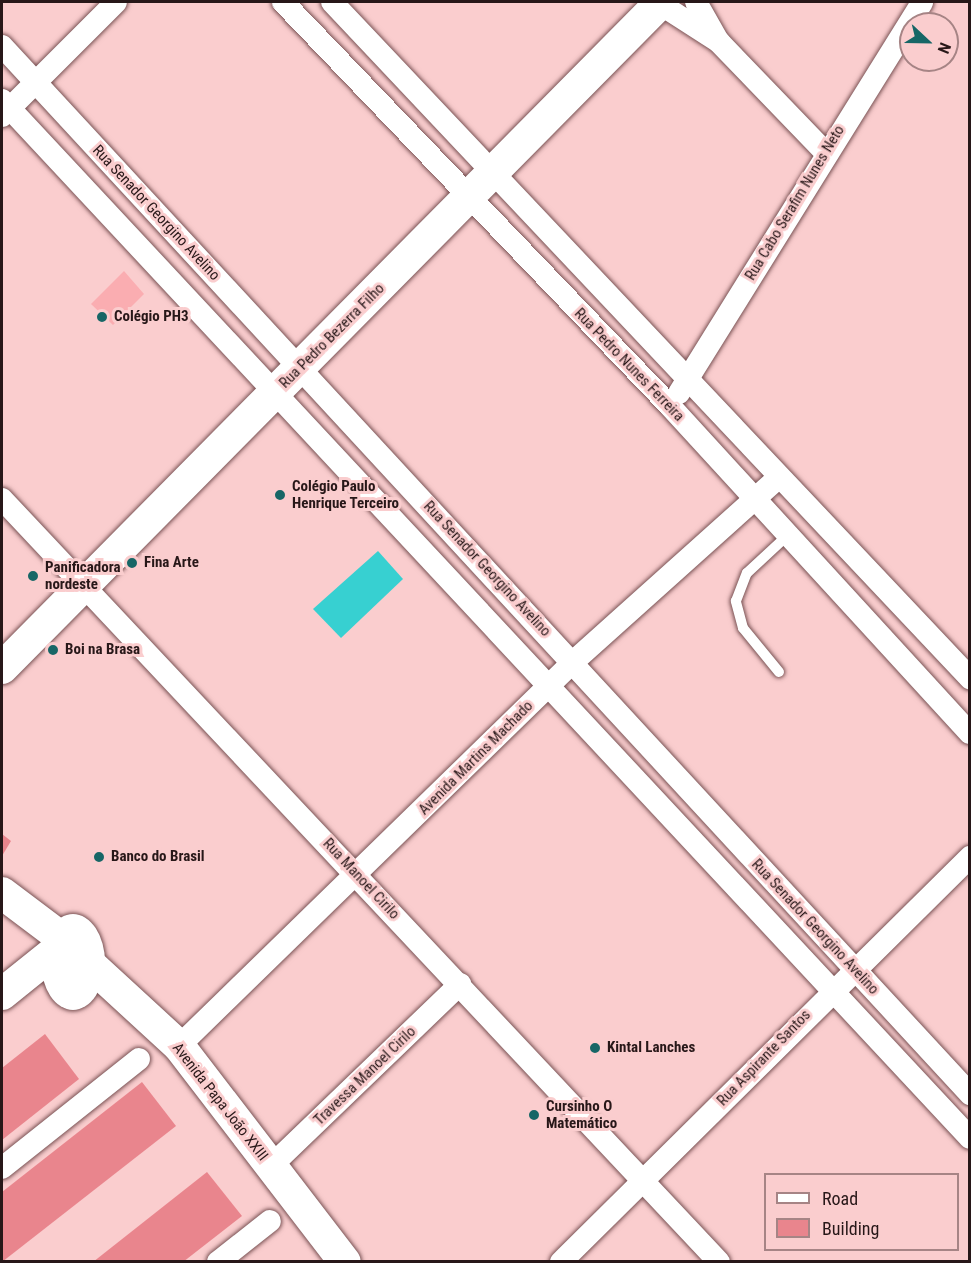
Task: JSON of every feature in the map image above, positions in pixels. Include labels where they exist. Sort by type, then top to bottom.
[{"type":"main road","name":"Rua Pedro Bezerra Filho","points":[[2,668],[494,174],[659,2]]},
{"type":"main road","name":"Avenida Papa João XXIII","points":[[2,893],[179,1046],[345,1262]]},
{"type":"main road","points":[[2,994],[66,947]]},
{"type":"street","points":[[4,108],[35,82],[116,2]]},
{"type":"street","name":"Rua Pedro Nunes Ferreira","points":[[283,2],[469,199],[670,406],[969,733]]},
{"type":"street","name":"Rua Pedro Nunes Ferreira","points":[[332,2],[969,678]]},
{"type":"street","points":[[659,2],[719,42],[825,152]]},
{"type":"street","points":[[696,2],[719,42]]},
{"type":"street","name":"Rua Cabo Serafim Nunes Neto","points":[[670,406],[825,152],[922,2]]},
{"type":"street","name":"Rua Senador Georgino Avelino","points":[[2,46],[573,662],[969,1094]]},
{"type":"street","points":[[369,93],[395,68]]},
{"type":"street","name":"Rua Senador Georgino Avelino","points":[[4,108],[274,394],[546,688],[831,988],[969,1138]]},
{"type":"street","name":"Avenida Martins Machado","points":[[179,1046],[358,875],[573,662],[779,477]]},
{"type":"street","name":"Rua Manoel Cirilo","points":[[2,499],[358,875],[719,1262]]},
{"type":"street","name":"Rua Aspirante Santos","points":[[561,1262],[643,1182],[831,988],[969,857]]},
{"type":"street","name":"Travessa Manoel Cirilo","points":[[270,1167],[460,984]]},
{"type":"street","points":[[2,1168],[139,1059]]},
{"type":"street","points":[[218,1262],[270,1221]]},
{"type":"lane","points":[[779,672],[743,628],[736,601],[747,573],[788,535]]},
{"type":"shaded area","points":[[124,271],[144,294],[113,325],[91,304]]},
{"type":"water","points":[[378,551],[403,579],[341,638],[313,609]]},
{"type":"building","points":[[2,834],[11,841],[2,856]]},
{"type":"building","points":[[45,1034],[79,1079],[2,1140],[2,1068]]},
{"type":"building","points":[[142,1082],[176,1126],[2,1262],[2,1192]]},
{"type":"building","points":[[207,1172],[242,1216],[183,1262],[93,1262]]},
{"type":"place","name":"Colégio PH3","points":[[102,317]]},
{"type":"place","name":"Colégio Paulo Henrique Terceiro","points":[[280,495]]},
{"type":"place","name":"Fina Arte","points":[[132,563]]},
{"type":"place","name":"Panificadora nordeste","points":[[33,576]]},
{"type":"place","name":"Boi na Brasa","points":[[53,650]]},
{"type":"place","name":"Banco do Brasil","points":[[99,857]]},
{"type":"place","name":"Kintal Lanches","points":[[595,1048]]},
{"type":"place","name":"Cursinho O Matemático","points":[[534,1115]]}]
